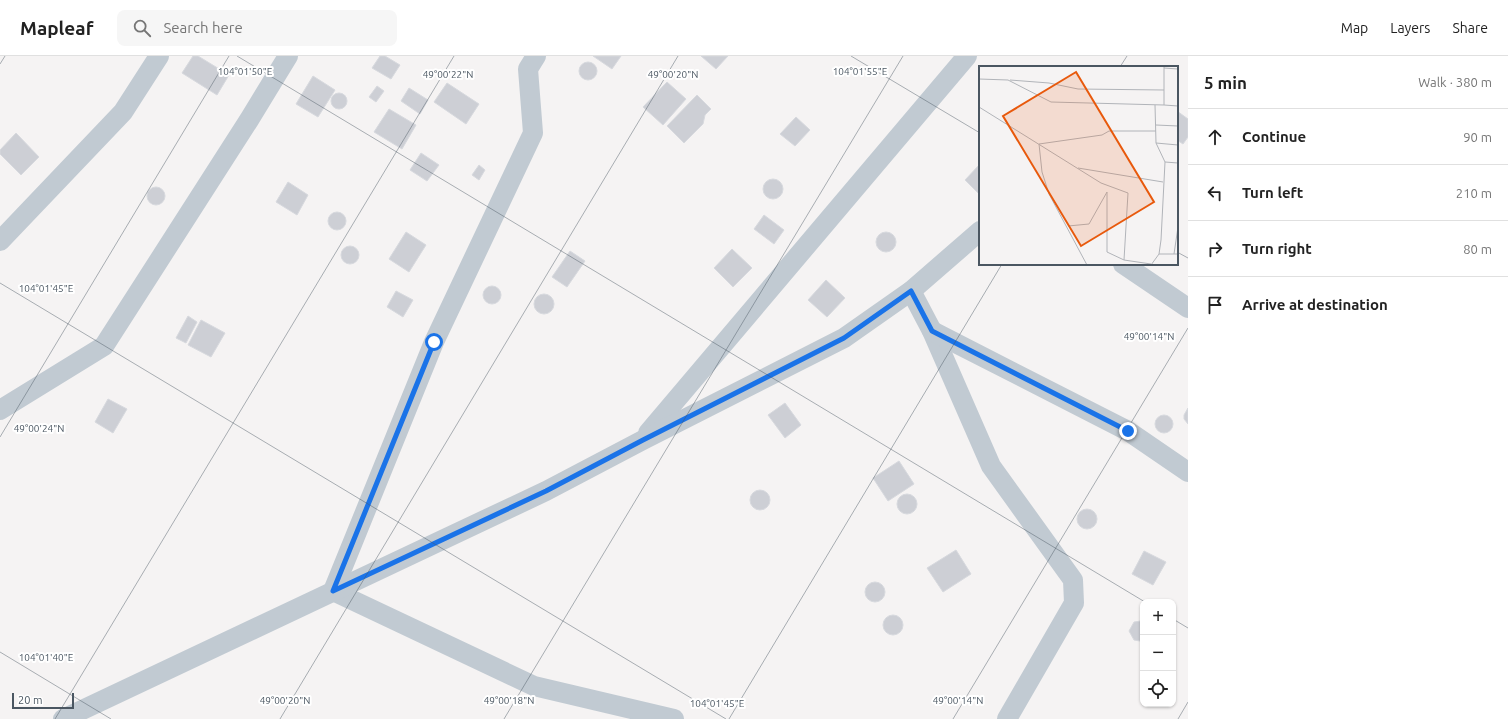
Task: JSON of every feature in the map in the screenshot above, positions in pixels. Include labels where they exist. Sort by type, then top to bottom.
[{"type":"street","points":[[0,241],[123,112],[159,56]]},
{"type":"street","points":[[0,410],[104,346],[249,120],[288,56]]},
{"type":"street","points":[[333,591],[434,342],[533,133],[528,69],[536,56]]},
{"type":"street","points":[[643,440],[967,56]]},
{"type":"street","points":[[63,719],[546,491],[844,338],[911,291],[979,232]]},
{"type":"street","points":[[1124,265],[1188,308]]},
{"type":"street","points":[[911,291],[932,331],[991,466],[1073,580],[1074,604],[1007,719]]},
{"type":"street","points":[[932,331],[1128,431],[1188,472]]},
{"type":"street","points":[[333,591],[534,686],[674,719]]},
{"type":"building","points":[[193,56],[198,56],[229,75],[217,95],[182,73]]},
{"type":"building","points":[[380,56],[385,56],[400,65],[391,79],[372,68]]},
{"type":"building","points":[[593,56],[621,56],[612,69]]},
{"type":"building","points":[[701,56],[728,56],[716,69]]},
{"type":"building","points":[[588,62],[594,65],[597,71],[594,77],[588,80],[582,77],[579,71],[582,65]]},
{"type":"building","points":[[313,76],[335,90],[318,117],[296,104]]},
{"type":"building","points":[[667,82],[686,99],[663,125],[643,107]]},
{"type":"building","points":[[447,83],[479,104],[466,124],[434,102]]},
{"type":"building","points":[[377,86],[384,91],[376,102],[369,97]]},
{"type":"building","points":[[409,88],[428,100],[420,114],[401,101]]},
{"type":"building","points":[[336,93],[342,93],[347,98],[345,107],[342,109],[336,109],[331,104],[331,98]]},
{"type":"building","points":[[697,95],[711,109],[705,115],[703,124],[684,143],[667,126]]},
{"type":"building","points":[[389,109],[416,125],[402,149],[374,132]]},
{"type":"building","points":[[1178,112],[1188,119],[1188,137],[1183,144],[1178,141]]},
{"type":"building","points":[[796,117],[810,130],[795,146],[780,134]]},
{"type":"building","points":[[16,133],[39,157],[21,175],[0,154],[0,150]]},
{"type":"building","points":[[421,153],[439,165],[427,181],[410,170]]},
{"type":"building","points":[[479,165],[485,170],[479,180],[472,175]]},
{"type":"building","points":[[979,165],[979,192],[978,193],[965,180]]},
{"type":"building","points":[[773,179],[780,182],[783,189],[780,196],[773,199],[766,196],[763,189],[766,182]]},
{"type":"building","points":[[288,182],[308,195],[297,215],[276,202]]},
{"type":"building","points":[[152,187],[160,187],[165,192],[163,203],[160,205],[152,205],[147,200],[147,192]]},
{"type":"building","points":[[333,212],[341,212],[346,217],[344,228],[341,230],[333,230],[328,225],[328,217]]},
{"type":"building","points":[[764,215],[784,230],[774,244],[754,229]]},
{"type":"building","points":[[406,232],[426,245],[409,272],[389,259]]},
{"type":"building","points":[[886,232],[893,235],[896,242],[893,249],[886,252],[879,249],[876,242],[879,235]]},
{"type":"building","points":[[346,246],[354,246],[359,251],[357,262],[354,264],[346,264],[341,259],[341,251]]},
{"type":"building","points":[[732,249],[752,268],[733,287],[714,268]]},
{"type":"building","points":[[570,251],[585,261],[567,287],[552,277]]},
{"type":"building","points":[[826,280],[845,298],[827,317],[808,300]]},
{"type":"building","points":[[488,286],[496,286],[501,291],[499,302],[496,304],[488,304],[483,299],[483,291]]},
{"type":"building","points":[[396,291],[413,300],[403,317],[387,307]]},
{"type":"building","points":[[544,294],[551,297],[554,304],[551,311],[544,314],[537,311],[534,304],[537,297]]},
{"type":"building","points":[[188,316],[197,322],[186,343],[176,338]]},
{"type":"building","points":[[201,320],[225,333],[211,357],[188,345]]},
{"type":"building","points":[[108,399],[127,409],[113,433],[95,422]]},
{"type":"building","points":[[785,403],[801,425],[785,438],[768,415]]},
{"type":"building","points":[[1188,408],[1188,424],[1184,419],[1184,415]]},
{"type":"building","points":[[1164,415],[1170,418],[1173,424],[1170,430],[1164,433],[1158,430],[1155,424],[1158,418]]},
{"type":"building","points":[[899,461],[914,484],[888,501],[873,478]]},
{"type":"building","points":[[760,490],[767,493],[770,500],[767,507],[760,510],[753,507],[750,500],[753,493]]},
{"type":"building","points":[[907,494],[914,497],[917,504],[914,511],[907,514],[900,511],[897,504],[900,497]]},
{"type":"building","points":[[1087,509],[1094,512],[1097,519],[1094,526],[1087,529],[1080,526],[1077,519],[1080,512]]},
{"type":"building","points":[[956,550],[971,574],[943,592],[927,568]]},
{"type":"building","points":[[1144,551],[1166,562],[1153,585],[1132,574]]},
{"type":"building","points":[[875,582],[882,585],[885,592],[882,599],[875,602],[868,599],[865,592],[868,585]]},
{"type":"building","points":[[893,615],[900,618],[903,625],[900,632],[893,635],[886,632],[883,625],[886,618]]},
{"type":"building","points":[[1140,621],[1140,641],[1134,640],[1129,631],[1134,622]]},
{"type":"route","points":[[434,342],[333,591],[546,491],[844,338],[911,291],[932,331],[1128,431]]}]
